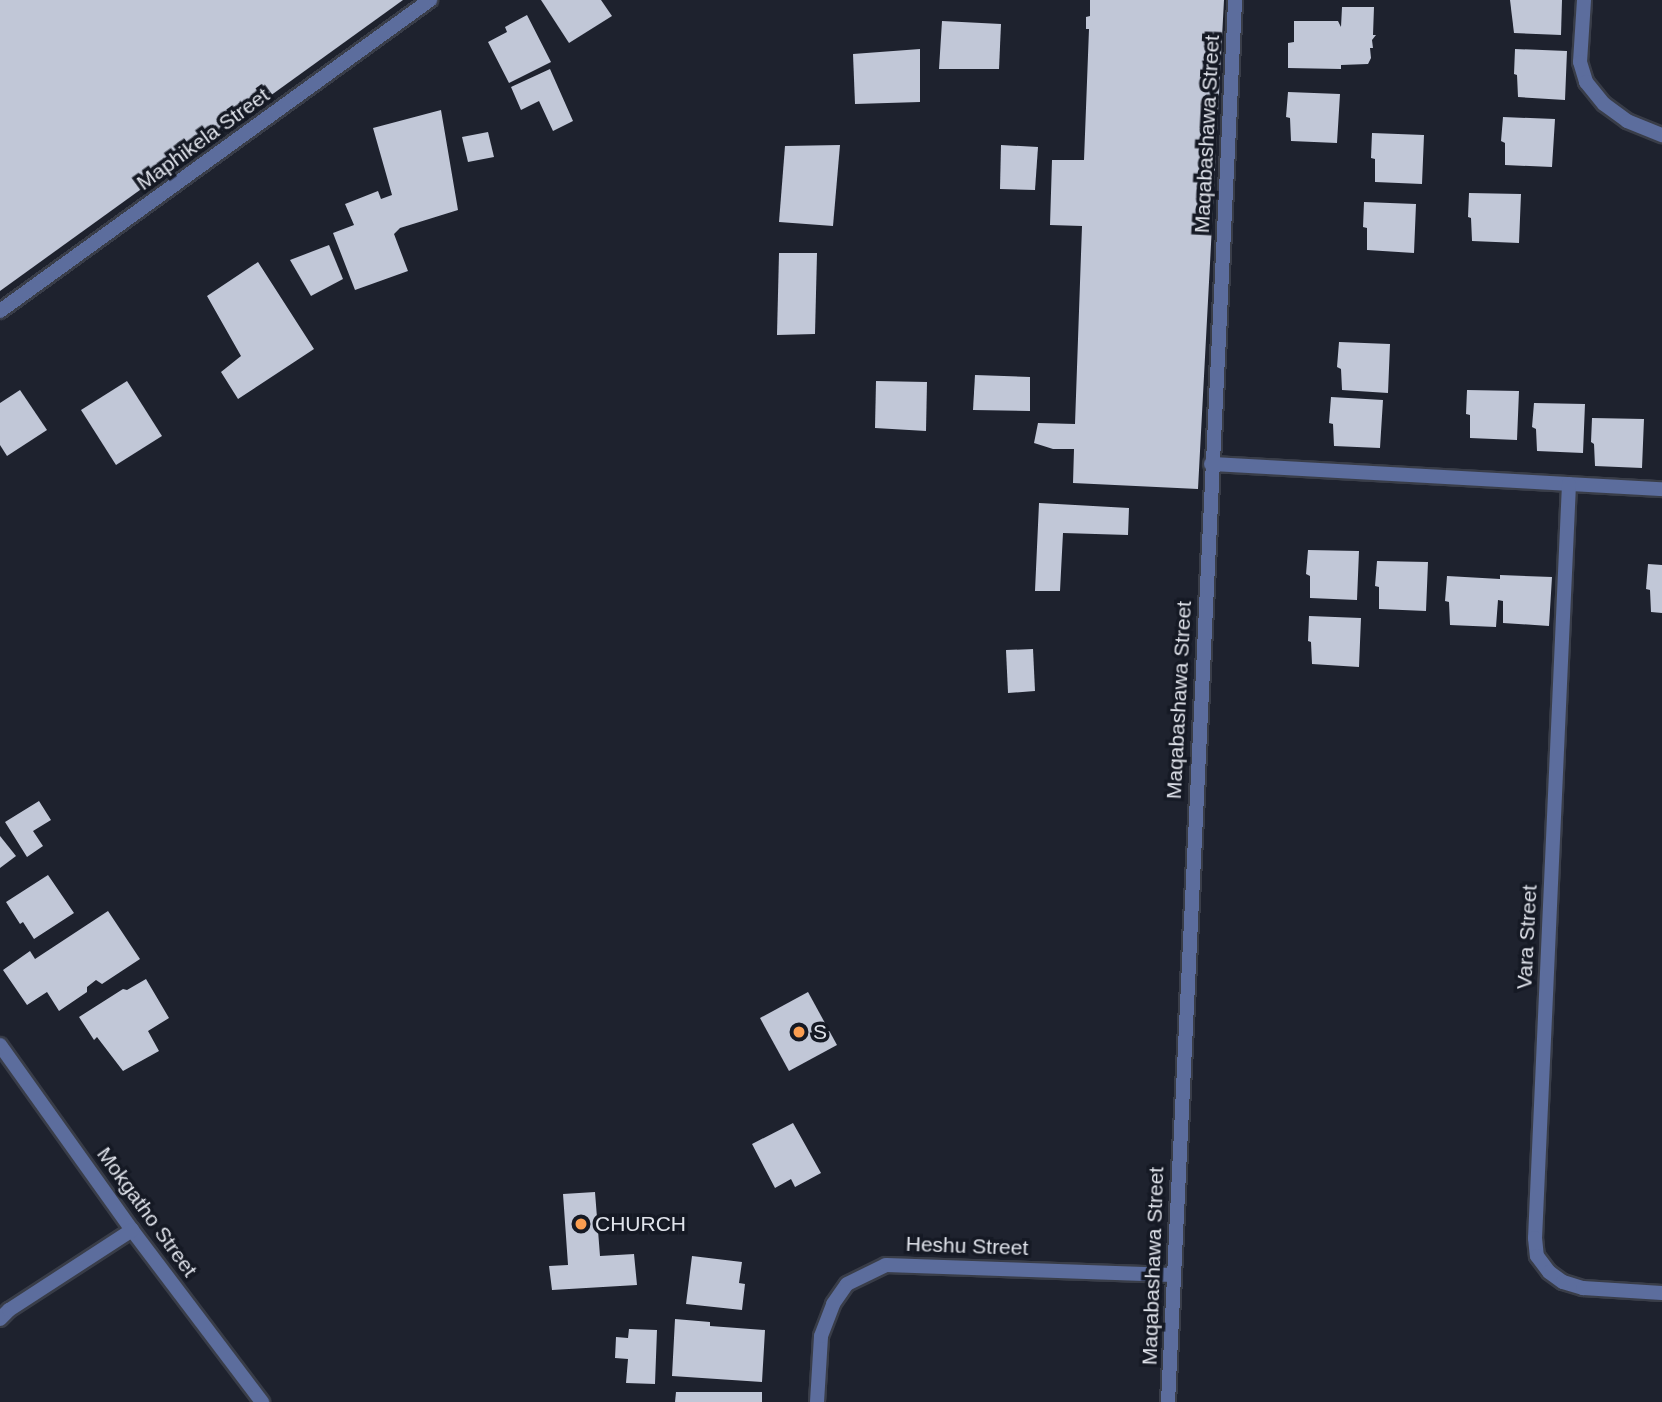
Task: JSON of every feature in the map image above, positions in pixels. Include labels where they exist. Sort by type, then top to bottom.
[{"type":"street","name":"Maphikela Street","points":[[0,312],[430,0]]},
{"type":"street","name":"Maqabashawa Street","points":[[1168,1402],[1235,0]]},
{"type":"street","points":[[1584,0],[1580,62],[1586,82],[1612,110],[1627,121],[1662,135]]},
{"type":"street","points":[[1211,464],[1662,489]]},
{"type":"street","name":"Vara Street","points":[[1569,484],[1537,1256],[1549,1272],[1563,1282],[1583,1288],[1662,1293]]},
{"type":"street","name":"Mokgatho Street","points":[[0,1045],[132,1230],[262,1402]]},
{"type":"street","points":[[0,1319],[9,1310],[132,1230]]},
{"type":"street","name":"Heshu Street","points":[[817,1402],[821,1336],[832,1304],[847,1284],[886,1265],[1173,1275]]},
{"type":"building","points":[[0,0],[403,0],[0,291]]},
{"type":"building","points":[[541,0],[601,0],[612,16],[569,43]]},
{"type":"building","points":[[1090,0],[1224,0],[1198,489],[1073,483],[1074,449],[1053,449],[1034,443],[1038,423],[1075,424],[1082,226],[1050,225],[1052,160],[1084,160],[1089,29],[1086,29],[1086,17],[1090,16]]},
{"type":"building","points":[[1510,0],[1562,0],[1561,35],[1514,33]]},
{"type":"building","points":[[1342,7],[1374,7],[1373,35],[1376,35],[1372,40],[1373,48],[1370,48],[1371,58],[1368,64],[1341,65],[1341,69],[1288,68],[1288,43],[1294,42],[1294,21],[1338,21],[1341,27]]},
{"type":"building","points":[[527,15],[551,62],[509,83],[488,42],[507,32],[505,27]]},
{"type":"building","points":[[942,21],[1001,24],[999,69],[939,69]]},
{"type":"building","points":[[920,49],[920,102],[855,104],[853,54]]},
{"type":"building","points":[[1515,49],[1567,51],[1565,100],[1518,97],[1517,75],[1514,74]]},
{"type":"building","points":[[550,69],[573,121],[553,131],[539,101],[521,110],[511,87]]},
{"type":"building","points":[[1288,92],[1340,94],[1337,143],[1291,141],[1290,118],[1286,117]]},
{"type":"building","points":[[441,110],[458,210],[400,228],[394,234],[408,271],[355,290],[333,233],[354,225],[345,204],[378,191],[381,199],[392,195],[373,128]]},
{"type":"building","points":[[1503,117],[1555,119],[1552,167],[1505,165],[1505,143],[1501,141]]},
{"type":"building","points":[[488,132],[494,157],[468,162],[462,137]]},
{"type":"building","points":[[1372,133],[1424,135],[1422,184],[1375,182],[1375,159],[1371,158]]},
{"type":"building","points":[[840,145],[833,226],[779,222],[785,146]]},
{"type":"building","points":[[1001,145],[1038,147],[1035,190],[1000,189]]},
{"type":"building","points":[[1469,193],[1521,194],[1519,243],[1472,241],[1471,218],[1468,217]]},
{"type":"building","points":[[1364,202],[1416,204],[1414,253],[1367,250],[1367,228],[1363,227]]},
{"type":"building","points":[[329,245],[343,279],[311,296],[290,260]]},
{"type":"building","points":[[779,253],[817,253],[815,334],[777,335]]},
{"type":"building","points":[[258,262],[314,349],[238,399],[221,372],[241,356],[207,296]]},
{"type":"building","points":[[1339,342],[1390,344],[1388,393],[1342,390],[1341,369],[1337,367]]},
{"type":"building","points":[[975,375],[1030,377],[1030,411],[973,410]]},
{"type":"building","points":[[127,381],[162,436],[116,465],[81,410]]},
{"type":"building","points":[[876,381],[927,382],[926,431],[875,428]]},
{"type":"building","points":[[20,390],[47,430],[7,456],[0,445],[0,403]]},
{"type":"building","points":[[1467,390],[1519,391],[1517,440],[1470,438],[1470,415],[1466,414]]},
{"type":"building","points":[[1331,397],[1383,400],[1380,448],[1334,446],[1333,424],[1329,423]]},
{"type":"building","points":[[1534,403],[1585,404],[1583,453],[1537,451],[1536,429],[1532,427]]},
{"type":"building","points":[[1592,418],[1644,419],[1642,468],[1595,466],[1594,444],[1591,442]]},
{"type":"building","points":[[1039,503],[1129,508],[1128,535],[1063,533],[1060,591],[1035,591]]},
{"type":"building","points":[[1308,550],[1359,551],[1357,600],[1310,598],[1310,576],[1306,574]]},
{"type":"building","points":[[1377,561],[1428,562],[1426,611],[1379,609],[1379,587],[1375,586]]},
{"type":"building","points":[[1648,564],[1662,565],[1662,613],[1651,612],[1650,590],[1646,589]]},
{"type":"building","points":[[1500,575],[1552,577],[1549,626],[1503,623],[1503,601],[1498,600],[1496,627],[1450,625],[1449,602],[1445,601],[1447,576],[1500,579]]},
{"type":"building","points":[[1309,616],[1361,618],[1359,667],[1312,664],[1311,642],[1308,641]]},
{"type":"building","points":[[1033,649],[1035,691],[1008,693],[1006,650]]},
{"type":"building","points":[[39,801],[51,820],[33,831],[43,846],[27,857],[5,822]]},
{"type":"building","points":[[0,836],[16,856],[0,868]]},
{"type":"building","points":[[48,875],[74,913],[34,939],[23,922],[20,924],[6,902]]},
{"type":"building","points":[[108,911],[140,959],[102,984],[96,980],[87,987],[87,992],[59,1011],[47,992],[27,1005],[3,970],[30,951],[35,959]]},
{"type":"building","points":[[146,979],[169,1018],[148,1031],[159,1051],[123,1071],[97,1037],[94,1040],[79,1017],[123,989],[127,990]]},
{"type":"building","name":"S","points":[[808,992],[837,1045],[789,1071],[760,1018]]},
{"type":"building","points":[[793,1123],[821,1173],[795,1187],[791,1179],[775,1188],[752,1144]]},
{"type":"building","name":"CHURCH","points":[[595,1192],[600,1256],[634,1254],[637,1285],[552,1290],[549,1266],[568,1265],[563,1194]]},
{"type":"building","points":[[692,1256],[742,1262],[739,1283],[745,1284],[742,1310],[686,1304]]},
{"type":"building","points":[[675,1319],[710,1322],[710,1326],[765,1330],[762,1382],[672,1376]]},
{"type":"building","points":[[629,1329],[657,1330],[655,1384],[626,1383],[628,1359],[615,1358],[616,1337],[628,1338]]},
{"type":"building","points":[[676,1392],[762,1392],[762,1402],[675,1402]]},
{"type":"place","name":"S","points":[[799,1032]]},
{"type":"place","name":"CHURCH","points":[[581,1224]]}]
